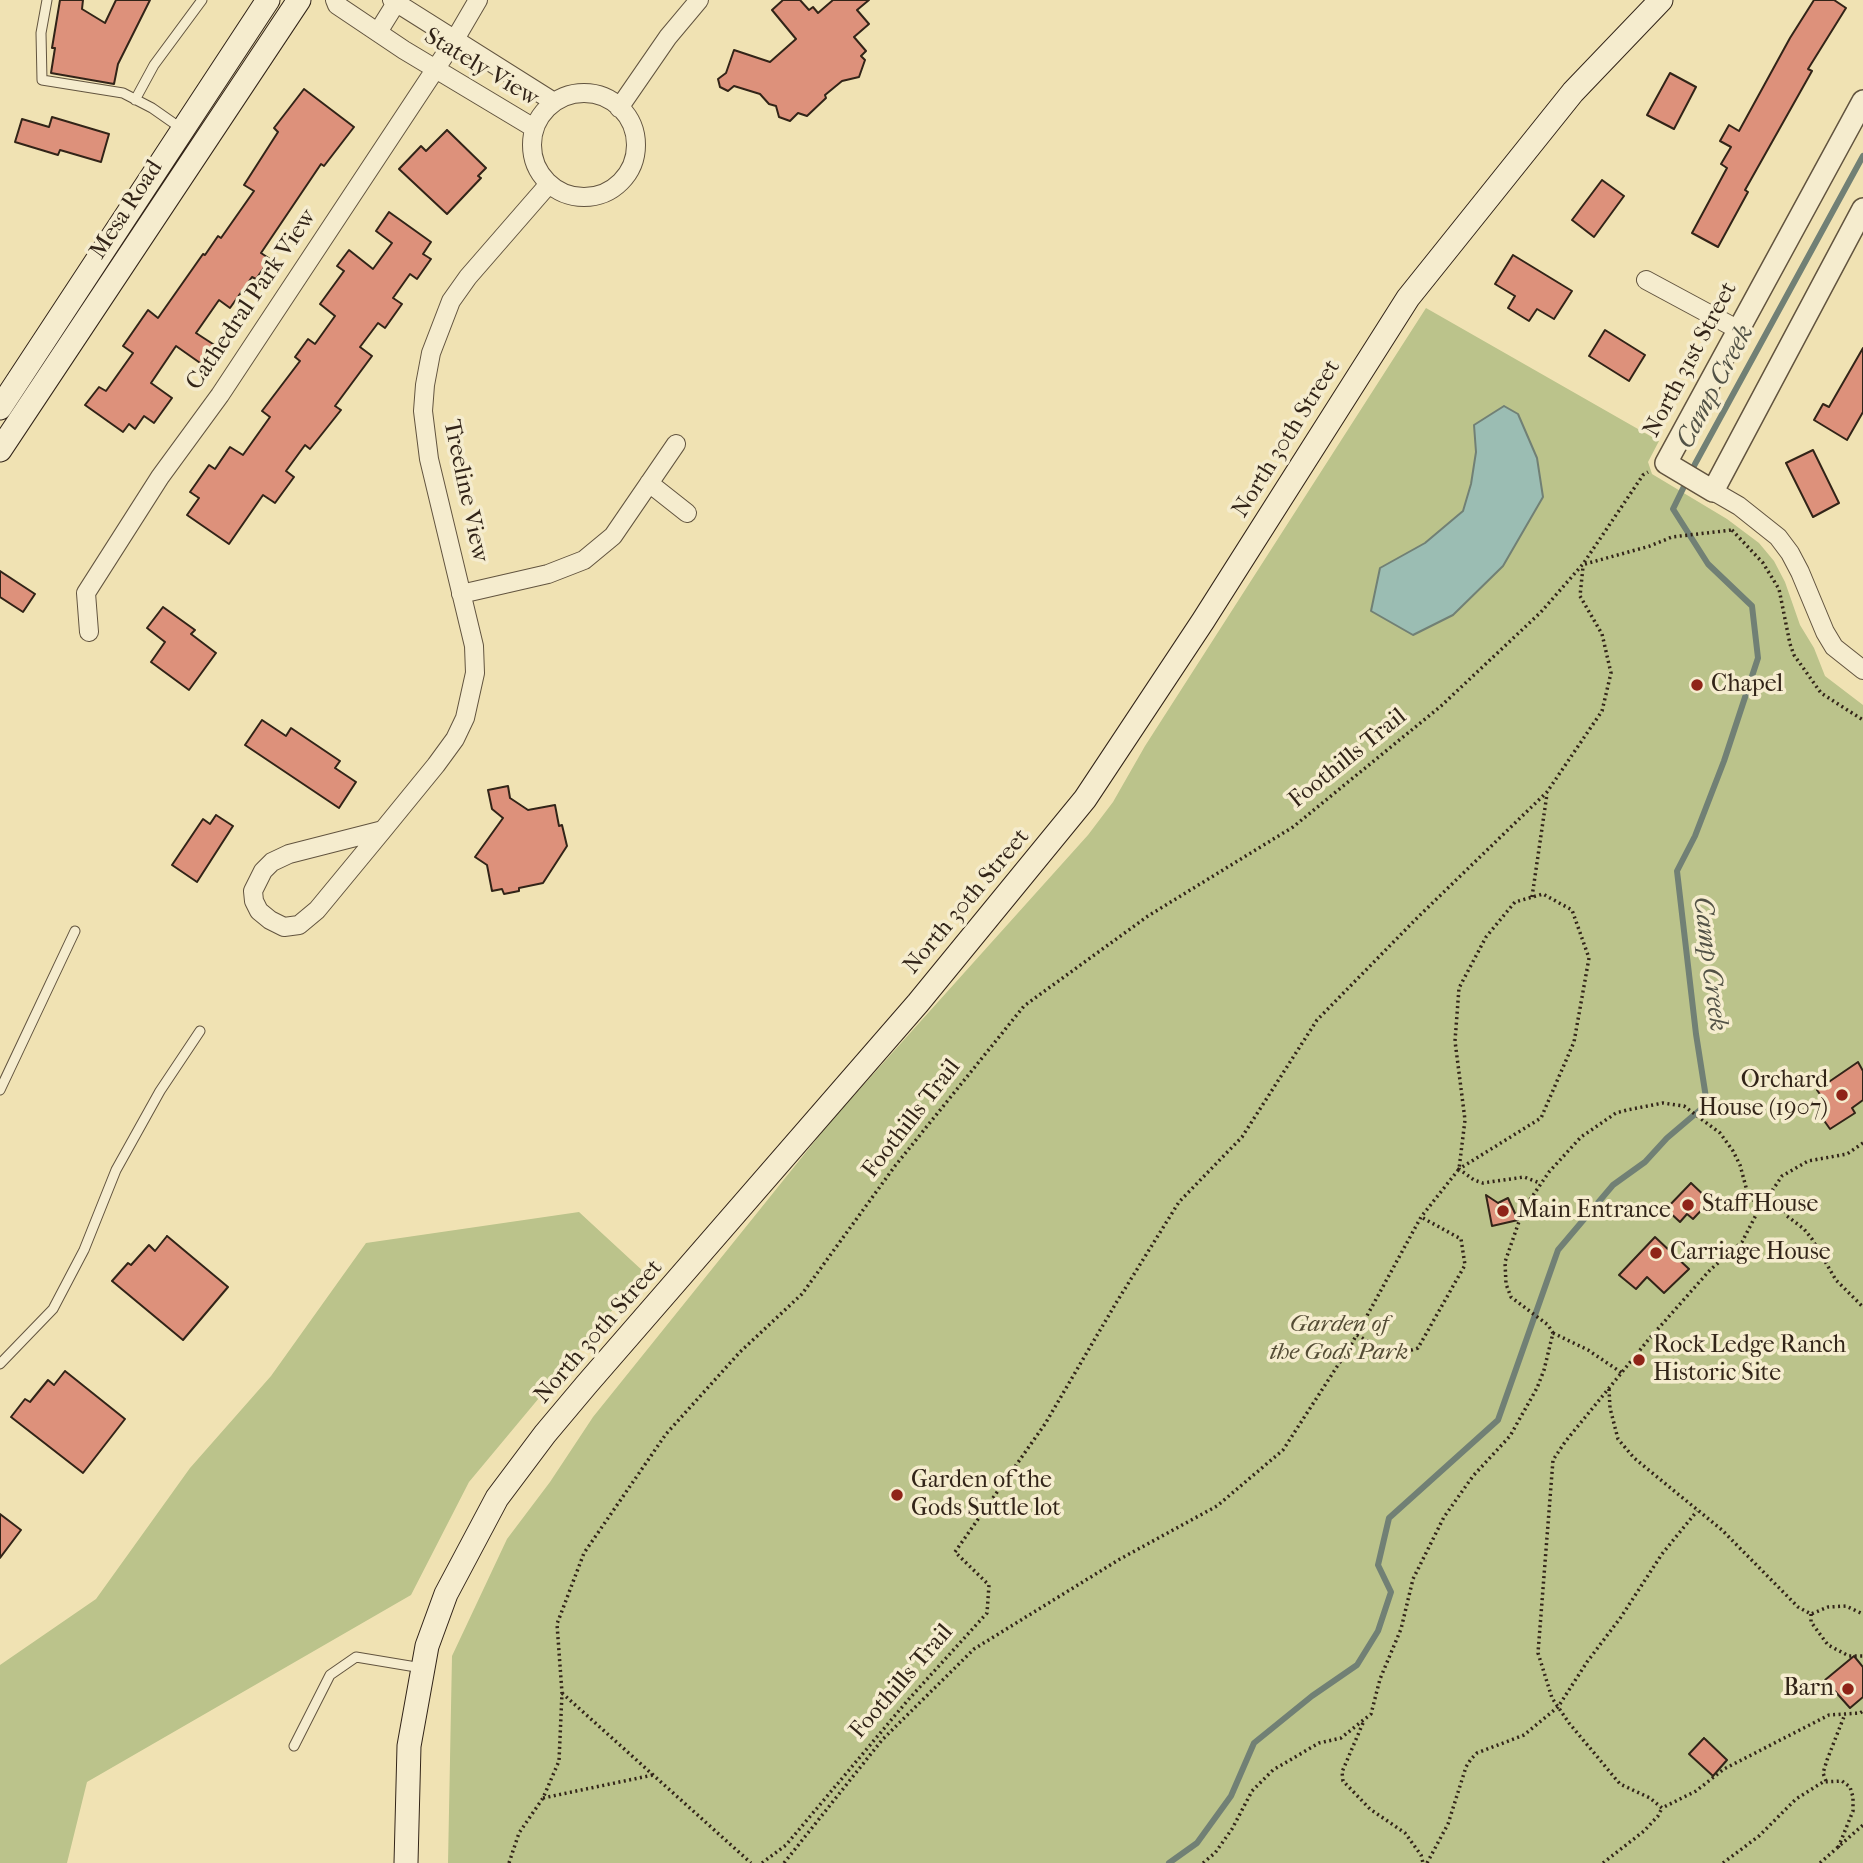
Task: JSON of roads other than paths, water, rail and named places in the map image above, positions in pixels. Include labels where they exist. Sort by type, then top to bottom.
[{"type":"main road","name":"Mesa Road","points":[[0,408],[268,0]]},
{"type":"main road","name":"Mesa Road","points":[[0,450],[299,0]]},
{"type":"main road","name":"North 30th Street","points":[[406,1863],[409,1746],[422,1668],[433,1625],[446,1594],[497,1498],[587,1384],[918,1003],[1085,799],[1203,621],[1408,298],[1573,92],[1661,0]]},
{"type":"street","name":"Stately View","points":[[335,0],[337,5],[378,32],[534,128]]},
{"type":"street","name":"Cathedral Park View","points":[[89,632],[86,593],[160,477],[220,395],[454,41],[478,0]]},
{"type":"street","points":[[619,108],[668,37],[699,0]]},
{"type":"street","name":"Stately View","points":[[394,1],[554,102]]},
{"type":"street","points":[[378,32],[394,1]]},
{"type":"street","points":[[582,93],[600,96],[619,108],[629,118],[635,132],[635,156],[630,171],[620,184],[607,193],[586,198],[567,195],[548,185],[533,162],[531,147],[534,128],[545,109],[564,96],[582,93]]},
{"type":"street","name":"North 31st Street","points":[[1713,491],[1666,463],[1863,101]]},
{"type":"street","name":"Treeline View","points":[[383,830],[289,854],[272,862],[263,871],[253,891],[254,901],[260,911],[284,927],[299,925],[317,910],[383,830],[436,765],[455,739],[465,718],[475,673],[474,646],[429,459],[423,411],[431,353],[456,293],[548,185]]},
{"type":"street","points":[[1863,209],[1713,491],[1738,506],[1778,537],[1800,572],[1834,647],[1863,670]]},
{"type":"street","points":[[1646,280],[1737,329]]},
{"type":"street","name":"Treeline View","points":[[461,594],[548,573],[584,560],[612,536],[676,444]]},
{"type":"street","points":[[649,483],[687,513]]},
{"type":"lane","points":[[47,0],[41,33],[42,80],[123,93],[183,130]]},
{"type":"lane","points":[[135,100],[154,65],[202,0]]},
{"type":"lane","points":[[0,1090],[75,931]]},
{"type":"lane","points":[[0,1364],[53,1309],[84,1250],[116,1170],[160,1091],[200,1031]]},
{"type":"lane","points":[[293,1746],[330,1675],[356,1657],[422,1668]]},
{"type":"water","points":[[1504,406],[1518,414],[1537,458],[1543,497],[1503,566],[1453,615],[1413,635],[1371,611],[1380,568],[1425,543],[1463,511],[1476,452],[1474,425]]},
{"type":"waterway","name":"Camp Creek","points":[[1169,1863],[1197,1843],[1231,1796],[1254,1743],[1312,1696],[1357,1665],[1378,1631],[1391,1592],[1378,1565],[1389,1518],[1498,1420],[1558,1250],[1613,1185],[1645,1162],[1667,1138],[1707,1104],[1677,871],[1695,836],[1724,761],[1758,658],[1752,606],[1708,564],[1673,509],[1863,156]]},
{"type":"place","name":"Chapel","points":[[1697,685]]},
{"type":"place","name":"Orchard House (1907)","points":[[1842,1095]]},
{"type":"place","name":"Staff House","points":[[1688,1205]]},
{"type":"place","name":"Main Entrance","points":[[1503,1211]]},
{"type":"place","name":"Carriage House","points":[[1656,1253]]},
{"type":"place","name":"Rock Ledge Ranch Historic Site","points":[[1639,1360]]},
{"type":"place","name":"Garden of the Gods Suttle lot","points":[[897,1495]]},
{"type":"place","name":"Barn","points":[[1848,1689]]},
{"type":"park label","name":"Garden of the Gods Park","points":[[1339,1339]]}]
